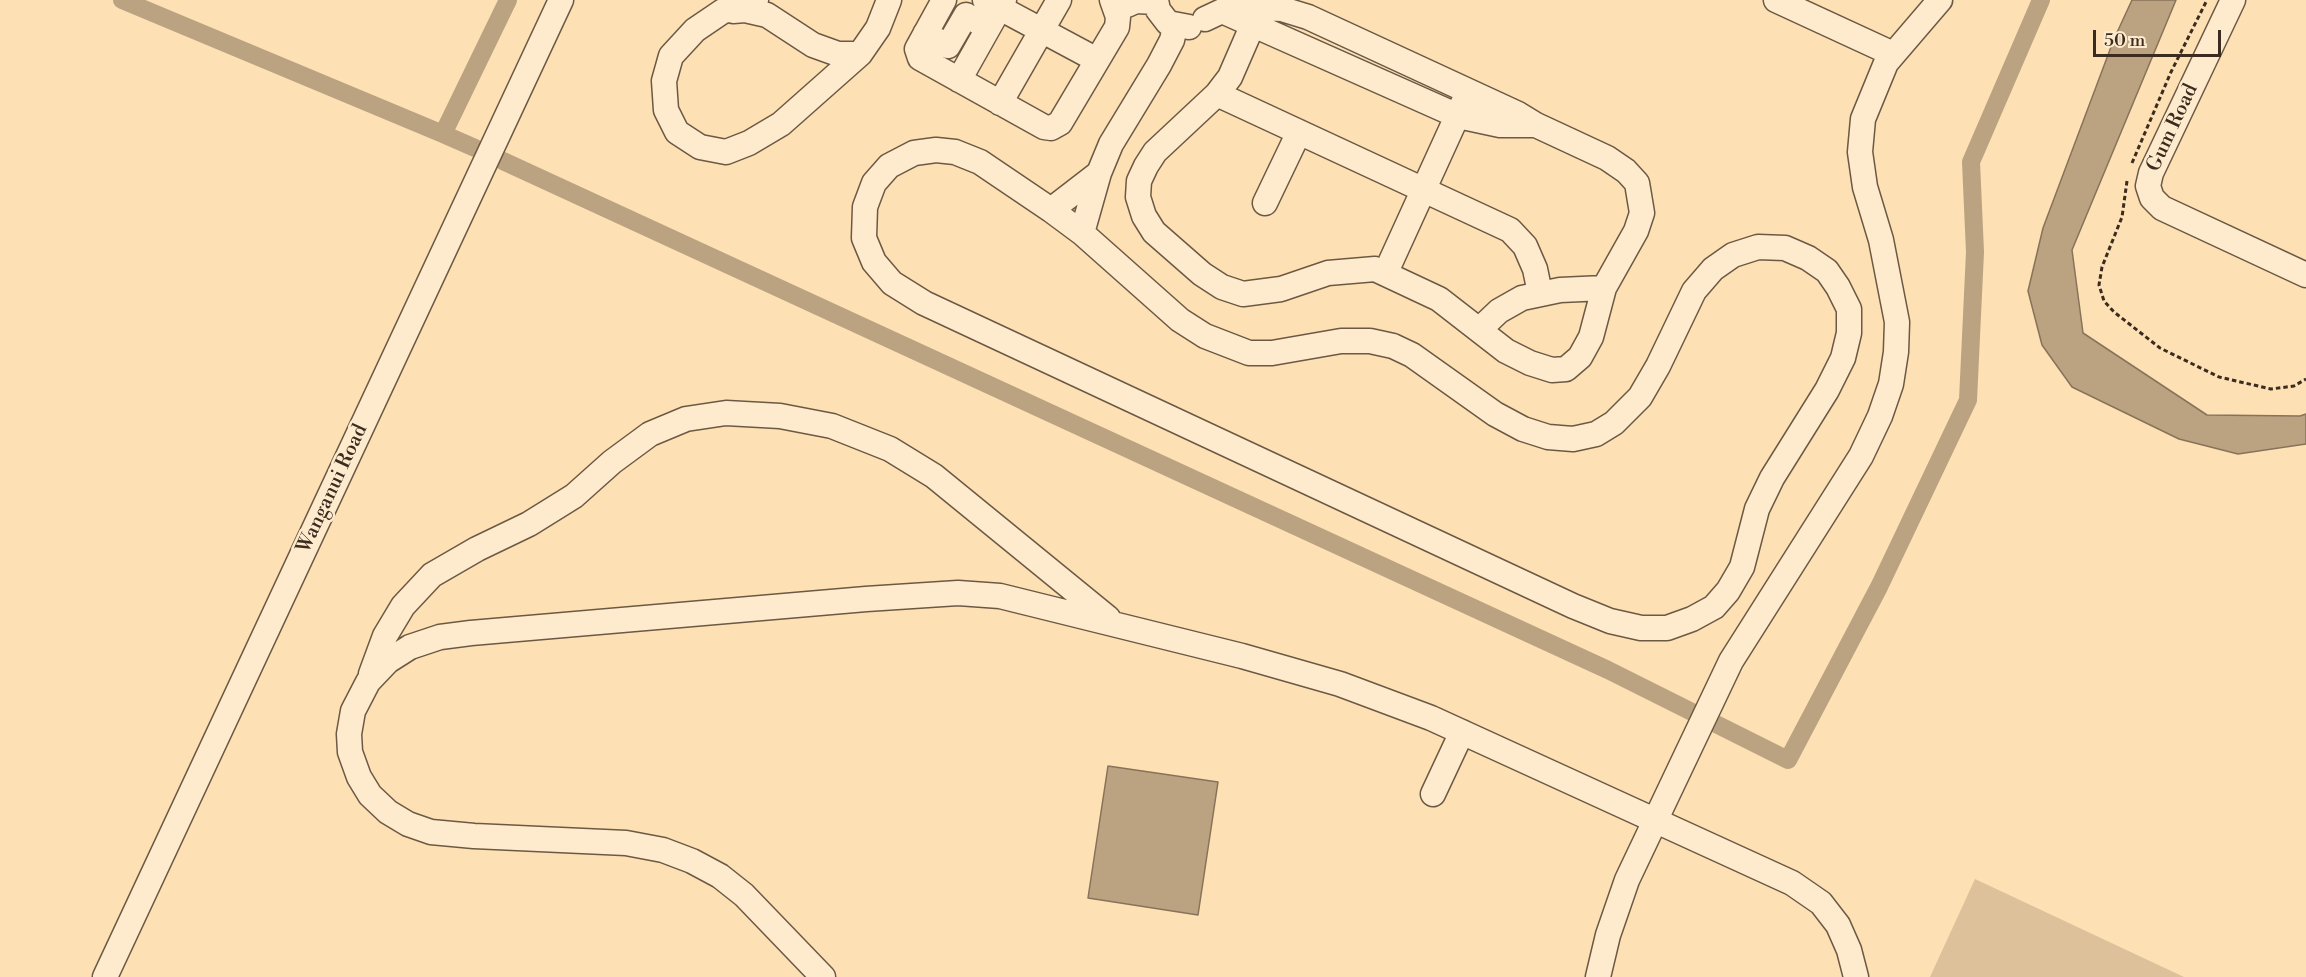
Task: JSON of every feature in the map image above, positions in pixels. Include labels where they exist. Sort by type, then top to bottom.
[{"type":"street","name":"Wanganui Road","points":[[105,977],[561,0]]},
{"type":"street","points":[[756,0],[723,11],[695,30],[671,56],[664,81],[666,110],[677,132],[700,147],[726,152],[749,143],[781,124],[860,54],[878,28],[889,0]]},
{"type":"street","points":[[778,0],[785,26]]},
{"type":"street","points":[[878,28],[881,0]]},
{"type":"street","points":[[944,0],[917,49],[918,56],[1044,127],[1055,127],[1118,24],[1112,0]]},
{"type":"street","points":[[1000,103],[1059,0]]},
{"type":"street","points":[[1112,0],[1127,5],[1136,1],[1156,1],[1162,17],[1175,27],[1194,26],[1208,9],[1222,11],[1251,10],[1282,9],[1308,17],[1518,114],[1536,125],[1607,158],[1626,171],[1637,183],[1642,213],[1636,231],[1604,288],[1591,338],[1580,357],[1566,369],[1552,370],[1530,363],[1506,351],[1439,299],[1386,272],[1375,269],[1328,273],[1281,289],[1243,294],[1222,286],[1202,274],[1154,232],[1144,216],[1138,197],[1143,174],[1155,152],[1217,94],[1240,57],[1251,10]]},
{"type":"street","points":[[1776,0],[1893,54]]},
{"type":"street","points":[[1598,977],[1608,935],[1627,880],[1746,633],[1862,456],[1880,416],[1891,384],[1896,352],[1897,322],[1881,240],[1865,187],[1860,152],[1863,119],[1873,88],[1893,54],[1940,0]]},
{"type":"street","name":"Gum Road","points":[[2233,0],[2151,173],[2148,186],[2152,198],[2162,207],[2306,275]]},
{"type":"street","points":[[925,34],[948,46],[966,15],[994,9],[1042,30],[1097,60]]},
{"type":"street","points":[[959,80],[994,9]]},
{"type":"street","points":[[1251,10],[1458,116],[1500,125],[1536,125]]},
{"type":"street","points":[[723,11],[767,15],[813,45],[838,54],[860,54]]},
{"type":"street","points":[[1082,233],[1099,173],[1129,110],[1159,65],[1172,40],[1175,27]]},
{"type":"street","points":[[807,102],[815,84],[816,67],[813,45]]},
{"type":"street","points":[[1386,272],[1468,91]]},
{"type":"street","points":[[1217,94],[1510,230],[1525,246],[1535,269],[1540,293]]},
{"type":"street","points":[[1265,203],[1299,132]]},
{"type":"street","points":[[946,151],[980,162],[1082,233],[1180,320],[1226,346],[1249,354],[1272,353],[1341,341],[1370,340],[1393,346],[1412,355],[1495,414],[1523,429],[1548,437],[1581,437],[1596,434],[1614,423],[1640,397],[1658,366],[1694,291],[1713,269],[1733,255],[1758,247],[1785,248],[1808,258],[1827,271],[1839,287],[1849,309],[1850,333],[1843,358],[1827,390],[1772,478],[1757,510],[1742,567],[1728,591],[1714,607],[1692,619],[1667,628],[1641,628],[1610,621],[1573,606],[924,303],[892,283],[874,262],[864,238],[865,207],[874,183],[889,166],[914,153],[946,151]]},
{"type":"street","points":[[1051,210],[1099,173]]},
{"type":"street","points":[[1480,329],[1499,311],[1522,298],[1540,293],[1604,288]]},
{"type":"street","points":[[823,977],[744,895],[720,876],[692,861],[663,850],[626,843],[474,837],[431,832],[408,824],[388,812],[370,795],[359,777],[350,752],[349,734],[353,711],[368,682],[391,626],[403,606],[432,575],[477,549],[529,524],[574,496],[612,462],[650,434],[686,420],[726,413],[780,416],[832,426],[890,449],[934,476],[1113,623]]},
{"type":"street","points":[[368,682],[388,661],[410,647],[440,637],[866,599],[958,593],[1000,596],[1113,623],[1341,684],[1462,732],[1792,883],[1821,903],[1838,925],[1849,950],[1856,977]]},
{"type":"street","points":[[1433,794],[1462,732]]},
{"type":"path","points":[[2131,167],[2171,72],[2207,0]]},
{"type":"path","points":[[2127,177],[2122,217],[2102,267],[2099,285],[2104,301],[2114,312],[2160,348],[2219,377],[2271,389],[2294,386],[2306,379]]},
{"type":"shaded area","points":[[2132,0],[2176,0],[2072,250],[2083,333],[2207,415],[2300,416],[2306,414],[2306,444],[2238,454],[2179,439],[2072,387],[2042,345],[2028,291],[2043,228],[2114,39]]},
{"type":"shaded area","points":[[1108,766],[1218,782],[1198,915],[1088,898]]},
{"type":"shaded area","points":[[1975,879],[2184,977],[1930,977]]},
{"type":"waterway","points":[[122,0],[443,134],[508,0]]},
{"type":"waterway","points":[[503,161],[1608,670],[1788,760],[1879,587],[1968,400],[1975,252],[1971,162],[2041,0]]},
{"type":"waterway","points":[[443,134],[475,148]]}]
